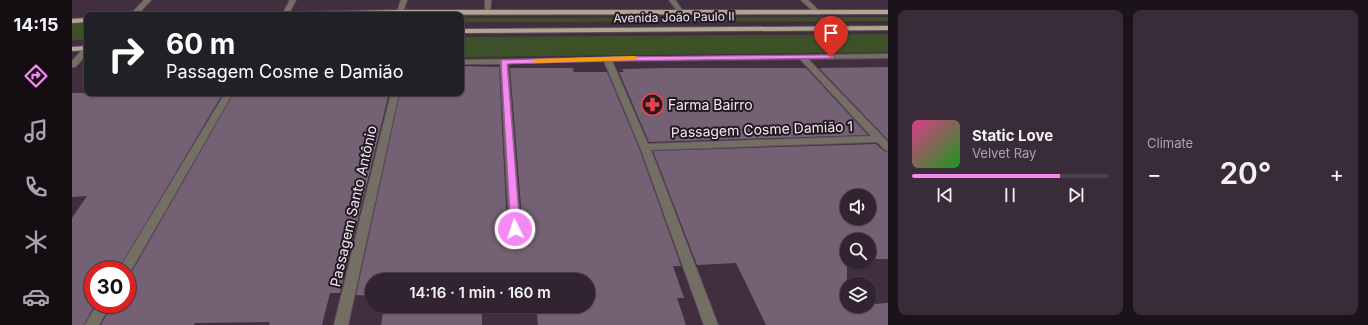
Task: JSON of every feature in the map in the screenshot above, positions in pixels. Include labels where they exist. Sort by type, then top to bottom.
[{"type":"main road","name":"Avenida João Paulo II","points":[[400,12],[888,12]]},
{"type":"main road","points":[[72,21],[84,20]]},
{"type":"main road","name":"Avenida João Paulo II","points":[[464,31],[888,28]]},
{"type":"main road","points":[[72,49],[84,49]]},
{"type":"street","points":[[136,12],[148,0]]},
{"type":"street","points":[[286,12],[293,0]]},
{"type":"street","points":[[400,12],[404,0]]},
{"type":"street","points":[[488,0],[488,12]]},
{"type":"street","points":[[672,0],[680,11]]},
{"type":"street","points":[[804,0],[818,12]]},
{"type":"street","points":[[72,65],[84,52]]},
{"type":"street","points":[[464,62],[888,56]]},
{"type":"street","points":[[802,57],[888,148]]},
{"type":"street","points":[[607,59],[645,147],[712,325]]},
{"type":"street","points":[[504,62],[516,244]]},
{"type":"street","points":[[129,261],[227,96]]},
{"type":"street","name":"Passagem Santo Antônio","points":[[341,325],[394,96]]},
{"type":"street","name":"Passagem Cosme Damião 1","points":[[645,147],[879,139]]},
{"type":"street","points":[[92,325],[99,313]]},
{"type":"green space","points":[[888,17],[888,21],[464,22],[464,18]]},
{"type":"green space","points":[[84,22],[84,39],[72,40],[72,23]]},
{"type":"green space","points":[[888,34],[888,52],[464,57],[464,37]]},
{"type":"building","points":[[464,66],[499,67],[508,244],[515,250],[521,248],[524,244],[510,68],[573,68],[574,72],[607,72],[639,148],[681,266],[673,266],[684,298],[677,298],[686,325],[538,325],[537,313],[595,313],[595,273],[365,273],[365,296],[356,295],[399,96],[464,96]]},
{"type":"building","points":[[888,67],[888,140],[819,68]]},
{"type":"building","points":[[806,68],[868,135],[649,142],[619,72],[624,72],[622,69]]},
{"type":"building","points":[[72,93],[84,93],[84,96],[221,96],[123,261],[84,261],[84,313],[90,313],[84,325],[72,325],[72,218],[87,196],[72,197]]},
{"type":"building","points":[[232,96],[388,96],[340,293],[330,293],[322,325],[269,325],[270,322],[195,323],[194,325],[101,325],[107,313],[136,313],[136,264]]},
{"type":"building","points":[[876,144],[884,151],[888,152],[888,259],[876,259],[876,233],[840,233],[840,269],[847,269],[847,277],[840,277],[840,313],[876,313],[876,304],[888,303],[888,325],[766,325],[736,263],[697,265],[653,151]]},
{"type":"building","points":[[383,313],[482,313],[482,325],[381,325]]},
{"type":"slow traffic","points":[[536,61],[635,58]]},
{"type":"place","name":"Farma Bairro","points":[[653,104]]},
{"type":"route","points":[[515,229],[504,62],[607,59],[831,57]]}]
